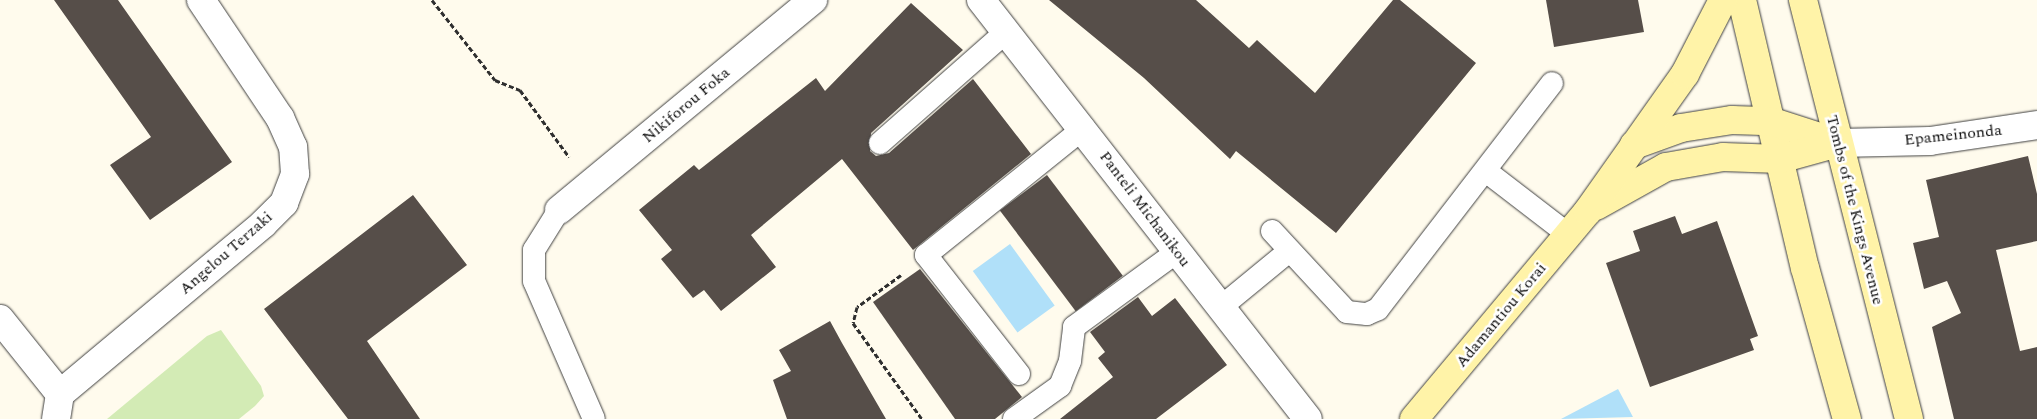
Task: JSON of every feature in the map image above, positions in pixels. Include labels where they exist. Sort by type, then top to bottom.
[{"type":"main road","name":"Adamantiou Korai","points":[[1414,419],[1588,210],[1685,74],[1724,0]]},
{"type":"main road","points":[[1742,0],[1770,120],[1847,419]]},
{"type":"main road","name":"Tombs of the Kings Avenue","points":[[1804,0],[1838,143],[1909,419]]},
{"type":"main road","points":[[1633,146],[1712,120],[1770,120],[1838,143]]},
{"type":"main road","name":"Adamantiou Korai","points":[[1588,210],[1666,167],[1723,158],[1780,159],[1838,143]]},
{"type":"street","name":"Angelou Terzaki","points":[[58,407],[263,224],[284,203],[295,174],[293,147],[280,118],[201,0]]},
{"type":"street","name":"Nikiforou Foka","points":[[559,210],[813,0]]},
{"type":"street","name":"Panteli Michanikou","points":[[982,0],[1084,128],[1177,252],[1308,419]]},
{"type":"street","name":"Epameinonda","points":[[1838,143],[1930,141],[2037,125]]},
{"type":"street","points":[[0,319],[58,407]]},
{"type":"lane","points":[[880,143],[1006,32]]},
{"type":"lane","points":[[1272,231],[1288,252],[1347,312],[1367,314],[1386,300],[1487,172],[1552,83]]},
{"type":"lane","points":[[1019,374],[926,255],[1084,128]]},
{"type":"lane","points":[[1487,172],[1569,235]]},
{"type":"lane","points":[[559,210],[534,250],[534,281],[594,419]]},
{"type":"lane","points":[[1014,419],[1060,386],[1070,360],[1074,327],[1177,252]]},
{"type":"lane","points":[[1221,307],[1288,252]]},
{"type":"path","points":[[432,0],[495,80],[520,90],[589,186]]},
{"type":"path","points":[[922,419],[853,323],[857,307],[926,255]]},
{"type":"green space","points":[[221,330],[261,386],[264,396],[239,419],[107,419],[207,336]]},
{"type":"water","points":[[1010,244],[1055,305],[1017,333],[973,271]]},
{"type":"water","points":[[1618,389],[1633,417],[1561,419]]},
{"type":"building","points":[[54,0],[118,0],[232,162],[150,220],[110,165],[151,137]]},
{"type":"building","points":[[1049,0],[1196,0],[1249,48],[1257,40],[1315,93],[1393,0],[1400,0],[1476,63],[1336,233],[1236,151],[1230,159],[1144,78]]},
{"type":"building","points":[[1546,0],[1638,0],[1644,32],[1554,47]]},
{"type":"building","points":[[911,3],[963,50],[871,133],[870,151],[876,156],[889,153],[973,79],[1031,154],[913,250],[842,159],[751,235],[776,267],[721,311],[704,290],[693,298],[661,259],[672,250],[639,210],[694,165],[699,170],[816,78],[825,91]]},
{"type":"building","points":[[2028,156],[2037,194],[2037,241],[1996,250],[2020,351],[2037,347],[2037,419],[1954,419],[1932,327],[1961,313],[1947,281],[1924,289],[1913,243],[1939,237],[1926,180]]},
{"type":"building","points":[[1047,175],[1123,276],[1076,311],[1000,211]]},
{"type":"building","points":[[413,195],[467,265],[367,341],[420,419],[348,419],[264,309]]},
{"type":"building","points":[[1675,216],[1682,234],[1717,221],[1758,336],[1750,339],[1754,350],[1650,387],[1606,263],[1640,251],[1633,231]]},
{"type":"building","points":[[920,269],[1022,397],[995,419],[955,419],[873,302]]},
{"type":"building","points":[[1138,297],[1152,316],[1175,298],[1227,365],[1156,419],[1060,419],[1113,377],[1098,358],[1105,352],[1090,332]]},
{"type":"building","points":[[830,321],[886,419],[787,419],[773,380],[791,371],[779,350]]}]
